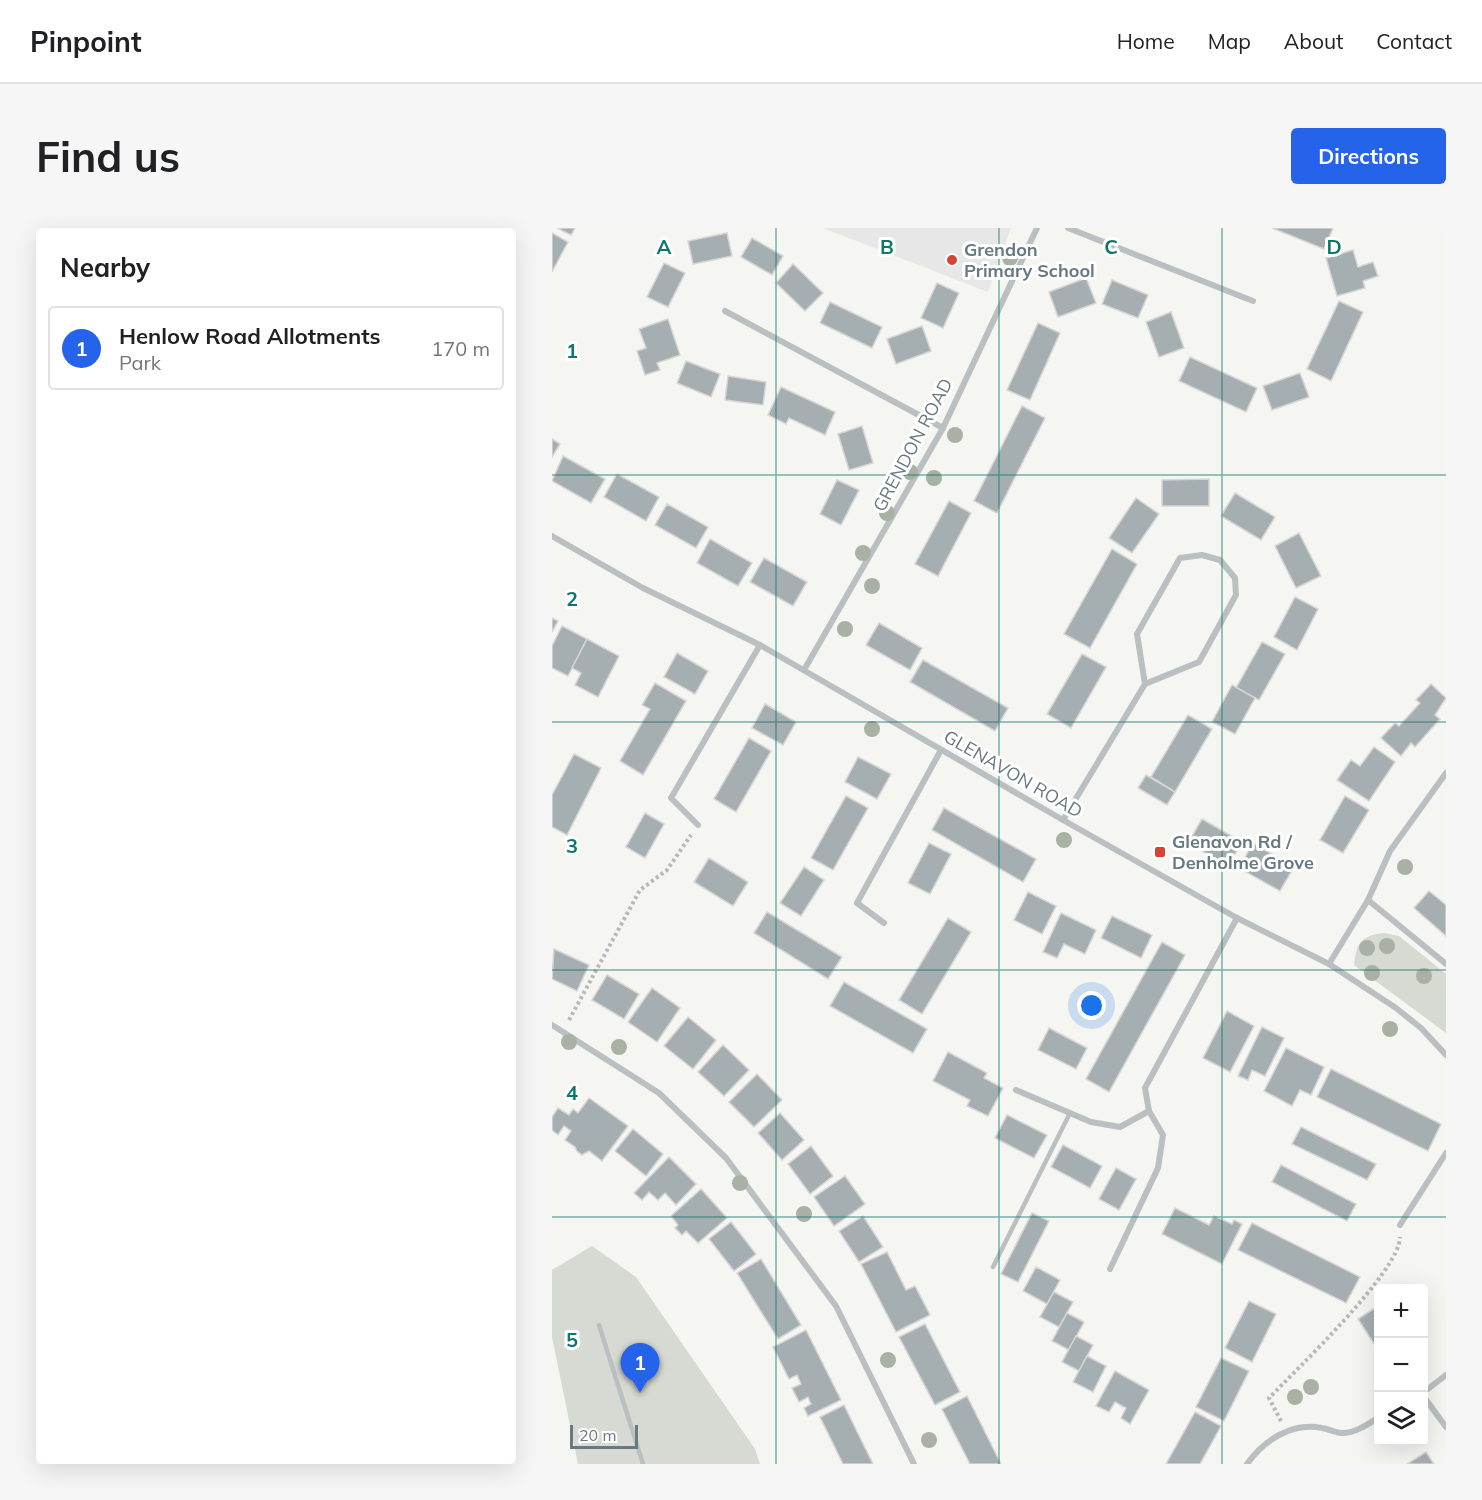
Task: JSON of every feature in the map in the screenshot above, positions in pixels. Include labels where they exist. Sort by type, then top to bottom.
[{"type":"street","name":"GRENDON ROAD","points":[[804,670],[943,428],[1037,228]]},
{"type":"street","points":[[1068,228],[1253,301]]},
{"type":"street","points":[[725,311],[943,428]]},
{"type":"street","name":"GLENAVON ROAD","points":[[552,536],[643,588],[760,645],[1237,918],[1329,964],[1396,1008],[1421,1028],[1446,1055]]},
{"type":"street","points":[[1063,820],[1145,684],[1199,662],[1236,595],[1235,578],[1220,560],[1202,555],[1180,558],[1137,634],[1145,684]]},
{"type":"street","points":[[699,825],[671,798],[760,645]]},
{"type":"street","points":[[884,923],[857,903],[941,750]]},
{"type":"street","points":[[1329,964],[1368,900],[1390,851],[1446,773]]},
{"type":"street","points":[[1368,900],[1446,964]]},
{"type":"street","points":[[1110,1269],[1158,1168],[1163,1135],[1149,1111],[1145,1089],[1237,918]]},
{"type":"street","points":[[552,1025],[659,1093],[726,1158],[836,1306],[914,1464]]},
{"type":"street","points":[[1016,1090],[1091,1122],[1120,1127],[1149,1111]]},
{"type":"street","points":[[1400,1225],[1446,1152]]},
{"type":"street","points":[[1428,1389],[1446,1375]]},
{"type":"street","points":[[1428,1402],[1446,1427]]},
{"type":"street","points":[[1247,1464],[1269,1441],[1287,1431],[1313,1427],[1344,1434],[1374,1420]]},
{"type":"lane","points":[[993,1267],[1070,1113]]},
{"type":"lane","points":[[599,1325],[643,1464]]},
{"type":"path","points":[[563,1031],[640,890],[668,870],[699,825]]},
{"type":"path","points":[[1287,1431],[1269,1398],[1379,1280],[1400,1245],[1400,1225]]},
{"type":"shaded area","name":"Grendon Primary School","points":[[823,228],[1011,228],[988,292]]},
{"type":"shaded area","points":[[1384,933],[1399,936],[1446,974],[1446,1033],[1354,965],[1356,951],[1365,938]]},
{"type":"shaded area","points":[[592,1246],[636,1277],[755,1449],[760,1464],[578,1464],[552,1337],[552,1270]]},
{"type":"building","points":[[557,228],[575,228],[571,235]]},
{"type":"building","points":[[1272,228],[1333,228],[1324,249]]},
{"type":"building","points":[[552,233],[568,242],[552,272]]},
{"type":"building","points":[[727,233],[732,256],[693,264],[688,241]]},
{"type":"building","points":[[752,238],[783,256],[772,275],[741,257]]},
{"type":"building","points":[[1353,250],[1358,267],[1373,262],[1378,276],[1363,281],[1365,288],[1337,296],[1326,258]]},
{"type":"building","points":[[664,263],[685,273],[668,307],[647,297]]},
{"type":"building","points":[[793,264],[823,293],[805,311],[776,283]]},
{"type":"building","points":[[1086,278],[1096,303],[1058,317],[1049,292]]},
{"type":"building","points":[[1112,280],[1148,295],[1138,318],[1102,304]]},
{"type":"building","points":[[937,283],[959,293],[943,328],[921,318]]},
{"type":"building","points":[[1339,301],[1363,312],[1331,381],[1307,369]]},
{"type":"building","points":[[830,302],[882,327],[872,348],[820,323]]},
{"type":"building","points":[[1171,312],[1184,348],[1159,357],[1146,322]]},
{"type":"building","points":[[668,319],[680,355],[657,363],[660,370],[645,375],[637,351],[646,348],[639,329]]},
{"type":"building","points":[[1038,323],[1060,333],[1030,400],[1007,390]]},
{"type":"building","points":[[922,326],[931,351],[896,364],[887,339]]},
{"type":"building","points":[[1190,357],[1257,388],[1246,412],[1179,381]]},
{"type":"building","points":[[686,361],[720,374],[711,397],[677,383]]},
{"type":"building","points":[[1300,373],[1309,397],[1272,410],[1263,386]]},
{"type":"building","points":[[728,376],[766,382],[763,405],[725,400]]},
{"type":"building","points":[[781,387],[835,412],[825,435],[789,418],[786,424],[768,415]]},
{"type":"building","points":[[1022,406],[1045,418],[997,513],[974,501]]},
{"type":"building","points":[[862,426],[873,463],[849,470],[838,434]]},
{"type":"building","points":[[552,439],[560,444],[552,457]]},
{"type":"building","points":[[563,456],[605,479],[591,503],[552,481]]},
{"type":"building","points":[[617,474],[659,497],[646,521],[604,497]]},
{"type":"building","points":[[1209,479],[1209,506],[1162,506],[1162,480]]},
{"type":"building","points":[[837,480],[859,490],[841,525],[820,514]]},
{"type":"building","points":[[1235,493],[1275,517],[1261,540],[1221,516]]},
{"type":"building","points":[[1136,498],[1159,514],[1132,553],[1109,538]]},
{"type":"building","points":[[949,501],[971,513],[938,576],[915,564]]},
{"type":"building","points":[[667,504],[708,527],[696,548],[655,525]]},
{"type":"building","points":[[1299,533],[1321,576],[1296,588],[1275,546]]},
{"type":"building","points":[[710,539],[752,563],[738,586],[697,563]]},
{"type":"building","points":[[1112,549],[1137,564],[1090,648],[1064,634]]},
{"type":"building","points":[[764,558],[807,582],[793,606],[750,582]]},
{"type":"building","points":[[1295,597],[1318,609],[1297,650],[1274,637]]},
{"type":"building","points":[[552,618],[558,621],[552,632]]},
{"type":"building","points":[[879,623],[922,648],[910,670],[866,645]]},
{"type":"building","points":[[562,626],[587,639],[568,676],[552,668],[552,646]]},
{"type":"building","points":[[587,639],[619,656],[598,697],[575,685],[581,673],[572,668]]},
{"type":"building","points":[[1262,642],[1285,654],[1259,700],[1236,688]]},
{"type":"building","points":[[677,653],[708,671],[695,694],[664,677]]},
{"type":"building","points":[[1082,654],[1106,667],[1071,728],[1047,714]]},
{"type":"building","points":[[923,660],[1008,708],[995,731],[910,682]]},
{"type":"building","points":[[655,683],[686,701],[643,775],[620,761],[650,709],[642,705]]},
{"type":"building","points":[[1431,684],[1446,698],[1435,715],[1440,719],[1415,747],[1411,743],[1401,756],[1381,738],[1395,723],[1399,726],[1420,703],[1416,700]]},
{"type":"building","points":[[1232,685],[1255,698],[1235,734],[1212,722]]},
{"type":"building","points":[[765,704],[796,722],[783,745],[752,728]]},
{"type":"building","points":[[1188,715],[1212,729],[1175,792],[1151,777]]},
{"type":"building","points":[[749,738],[771,751],[736,812],[714,799]]},
{"type":"building","points":[[1374,747],[1395,762],[1369,801],[1337,780],[1351,760],[1360,766]]},
{"type":"building","points":[[574,754],[601,768],[567,835],[552,827],[552,795]]},
{"type":"building","points":[[858,757],[891,774],[877,799],[845,782]]},
{"type":"building","points":[[1146,775],[1175,792],[1167,805],[1138,788]]},
{"type":"building","points":[[846,796],[868,808],[833,870],[811,858]]},
{"type":"building","points":[[1345,796],[1369,810],[1343,853],[1320,840]]},
{"type":"building","points":[[944,808],[1036,859],[1023,882],[932,830]]},
{"type":"building","points":[[645,813],[664,824],[645,858],[626,847]]},
{"type":"building","points":[[1202,819],[1242,842],[1228,866],[1188,843]]},
{"type":"building","points":[[929,843],[951,854],[930,894],[908,883]]},
{"type":"building","points":[[1253,843],[1294,867],[1280,891],[1239,868]]},
{"type":"building","points":[[709,858],[748,882],[733,906],[694,882]]},
{"type":"building","points":[[804,867],[824,880],[801,916],[780,903]]},
{"type":"building","points":[[1429,891],[1446,905],[1446,936],[1414,908]]},
{"type":"building","points":[[1028,892],[1056,906],[1042,934],[1014,920]]},
{"type":"building","points":[[767,912],[842,957],[828,979],[754,933]]},
{"type":"building","points":[[1061,913],[1096,930],[1085,954],[1064,944],[1057,958],[1043,952]]},
{"type":"building","points":[[1112,916],[1152,935],[1141,958],[1101,938]]},
{"type":"building","points":[[948,918],[971,932],[922,1014],[899,1000]]},
{"type":"building","points":[[1162,942],[1185,955],[1109,1092],[1086,1079]]},
{"type":"building","points":[[554,949],[589,965],[577,991],[552,979]]},
{"type":"building","points":[[607,975],[639,994],[624,1019],[592,1000]]},
{"type":"building","points":[[844,982],[927,1029],[913,1053],[830,1006]]},
{"type":"building","points":[[652,988],[680,1008],[657,1042],[628,1022]]},
{"type":"building","points":[[1227,1011],[1254,1026],[1230,1072],[1203,1058]]},
{"type":"building","points":[[688,1017],[716,1040],[693,1069],[664,1046]]},
{"type":"building","points":[[1262,1027],[1284,1038],[1265,1076],[1252,1070],[1248,1080],[1238,1076]]},
{"type":"building","points":[[1049,1028],[1087,1048],[1076,1069],[1038,1050]]},
{"type":"building","points":[[723,1045],[749,1070],[724,1096],[698,1072]]},
{"type":"building","points":[[1286,1048],[1324,1067],[1311,1095],[1300,1090],[1292,1106],[1264,1091]]},
{"type":"building","points":[[948,1052],[987,1073],[984,1078],[1003,1088],[988,1116],[967,1106],[970,1100],[933,1081]]},
{"type":"building","points":[[1331,1069],[1441,1124],[1428,1151],[1317,1097]]},
{"type":"building","points":[[757,1074],[782,1100],[754,1127],[729,1102]]},
{"type":"building","points":[[589,1098],[628,1126],[602,1161],[589,1151],[582,1155],[565,1140],[571,1131],[564,1126],[558,1135],[552,1130],[552,1117],[558,1108],[569,1115],[573,1109],[578,1113]]},
{"type":"building","points":[[780,1113],[804,1140],[782,1160],[758,1133]]},
{"type":"building","points":[[1007,1115],[1047,1135],[1034,1158],[995,1138]]},
{"type":"building","points":[[1301,1127],[1376,1164],[1367,1180],[1292,1144]]},
{"type":"building","points":[[633,1129],[663,1154],[646,1176],[615,1151]]},
{"type":"building","points":[[1063,1145],[1102,1166],[1090,1188],[1051,1167]]},
{"type":"building","points":[[811,1146],[833,1176],[810,1194],[788,1164]]},
{"type":"building","points":[[669,1157],[696,1184],[676,1205],[665,1193],[658,1200],[649,1192],[642,1200],[634,1193]]},
{"type":"building","points":[[1281,1165],[1356,1204],[1347,1221],[1272,1182]]},
{"type":"building","points":[[1116,1168],[1136,1179],[1119,1210],[1099,1199]]},
{"type":"building","points":[[845,1176],[865,1204],[834,1226],[814,1197]]},
{"type":"building","points":[[701,1189],[727,1218],[698,1243],[686,1231],[682,1235],[675,1228],[678,1225],[671,1216]]},
{"type":"building","points":[[1175,1208],[1209,1225],[1214,1216],[1232,1224],[1234,1220],[1242,1224],[1222,1264],[1162,1234]]},
{"type":"building","points":[[1032,1213],[1049,1221],[1018,1282],[1001,1274]]},
{"type":"building","points":[[863,1216],[883,1247],[859,1262],[839,1231]]},
{"type":"building","points":[[731,1222],[756,1254],[734,1271],[709,1239]]},
{"type":"building","points":[[1252,1223],[1360,1277],[1346,1303],[1238,1250]]},
{"type":"building","points":[[887,1252],[906,1290],[915,1286],[930,1315],[896,1332],[861,1264]]},
{"type":"building","points":[[761,1259],[801,1325],[778,1339],[737,1273]]},
{"type":"building","points":[[1036,1267],[1060,1280],[1047,1304],[1023,1291]]},
{"type":"building","points":[[1054,1292],[1073,1302],[1059,1327],[1040,1317]]},
{"type":"building","points":[[1249,1301],[1276,1314],[1252,1362],[1225,1348]]},
{"type":"building","points":[[1374,1309],[1374,1344],[1358,1319]]},
{"type":"building","points":[[1067,1313],[1084,1322],[1069,1350],[1052,1341]]},
{"type":"building","points":[[925,1324],[960,1392],[935,1405],[899,1337]]},
{"type":"building","points":[[806,1330],[841,1400],[808,1416],[804,1408],[811,1404],[808,1397],[799,1402],[792,1388],[801,1384],[797,1375],[789,1379],[773,1347]]},
{"type":"building","points":[[1076,1336],[1093,1345],[1079,1371],[1062,1362]]},
{"type":"building","points":[[1087,1356],[1106,1366],[1093,1392],[1073,1382]]},
{"type":"building","points":[[1221,1358],[1249,1371],[1224,1421],[1196,1407]]},
{"type":"building","points":[[1115,1371],[1149,1390],[1130,1424],[1121,1418],[1126,1408],[1115,1402],[1109,1412],[1096,1406]]},
{"type":"building","points":[[967,1396],[1001,1464],[970,1464],[942,1409]]},
{"type":"building","points":[[844,1405],[873,1464],[843,1464],[820,1417]]},
{"type":"building","points":[[1195,1412],[1221,1426],[1200,1464],[1166,1464]]},
{"type":"building","points":[[1426,1452],[1434,1464],[1407,1464]]},
{"type":"place","name":"Grendon Primary School","points":[[952,260]]},
{"type":"place","name":"Glenavon Rd / Denholme Grove","points":[[1160,852]]},
{"type":"place","name":"Henlow Road Allotments","points":[[640,1393]]}]
